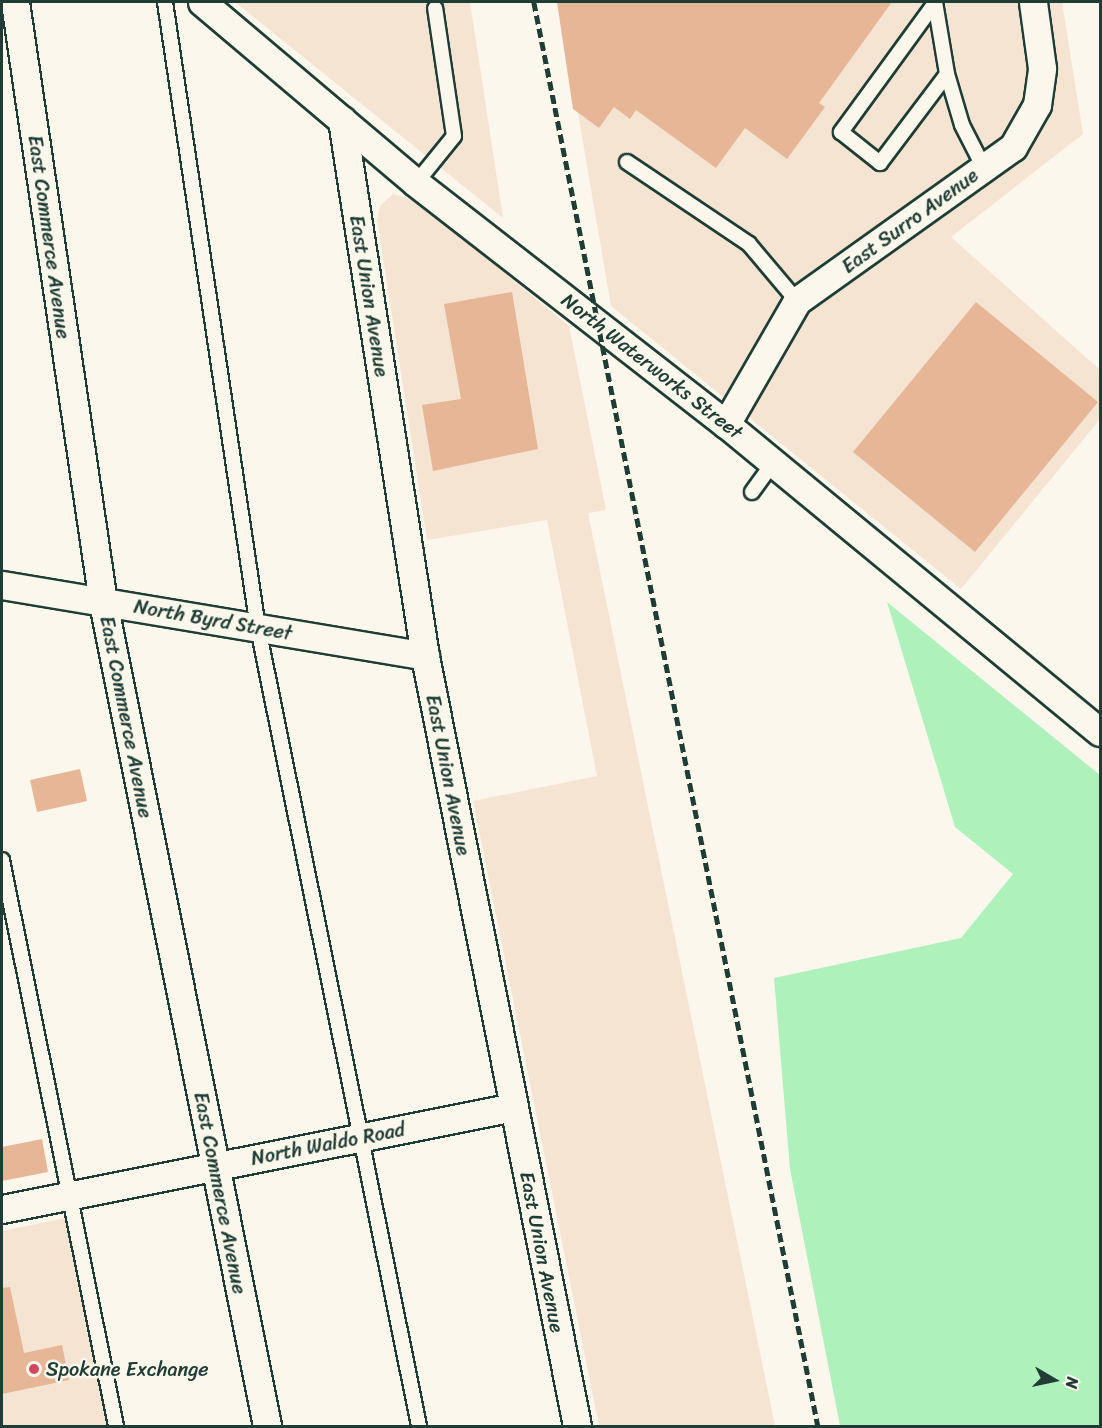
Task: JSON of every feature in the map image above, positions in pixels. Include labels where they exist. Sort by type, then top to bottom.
[{"type":"street","name":"East Commerce Avenue","points":[[15,2],[103,602],[267,1426]]},
{"type":"street","name":"North Waterworks Street","points":[[202,2],[416,183],[726,424],[1101,732]]},
{"type":"street","name":"East Surro Avenue","points":[[726,424],[797,301],[1013,147],[1037,105],[1042,68],[1032,2]]},
{"type":"street","name":"East Union Avenue","points":[[342,120],[425,656],[577,1426]]},
{"type":"street","name":"North Byrd Street","points":[[2,585],[425,656]]},
{"type":"street","name":"North Waldo Road","points":[[2,1209],[514,1107]]},
{"type":"lane","points":[[165,2],[258,628],[419,1426]]},
{"type":"lane","points":[[935,2],[947,74],[962,125],[984,168]]},
{"type":"lane","points":[[935,2],[841,132],[880,163],[947,74]]},
{"type":"lane","points":[[416,183],[454,136],[435,8]]},
{"type":"lane","points":[[627,162],[749,244],[797,301]]},
{"type":"lane","points":[[752,492],[773,463]]},
{"type":"lane","points":[[2,860],[116,1426]]},
{"type":"shaded area","points":[[235,2],[470,2],[503,218]]},
{"type":"shaded area","points":[[559,2],[1062,2],[1083,134],[951,237],[1100,370],[1100,419],[961,589],[611,306]]},
{"type":"shaded area","points":[[393,194],[417,201],[569,326],[606,510],[588,513],[775,1426],[599,1426],[473,801],[597,776],[547,520],[427,540],[377,219],[380,206]]},
{"type":"shaded area","points":[[66,1218],[109,1426],[2,1426],[2,1231]]},
{"type":"green space","points":[[887,602],[1100,775],[1100,1426],[840,1426],[790,1169],[774,978],[961,938],[1013,874],[955,827]]},
{"type":"building","points":[[557,2],[892,2],[819,103],[825,107],[787,159],[745,128],[716,168],[636,110],[630,119],[614,107],[599,128],[573,109]]},
{"type":"building","points":[[512,292],[538,449],[433,471],[422,405],[461,399],[444,304]]},
{"type":"building","points":[[976,302],[1098,402],[975,552],[853,452]]},
{"type":"building","points":[[80,769],[87,801],[37,812],[30,780]]},
{"type":"building","points":[[42,1139],[48,1172],[2,1181],[2,1147]]},
{"type":"building","name":"Spokane Exchange","points":[[10,1287],[24,1353],[62,1345],[69,1380],[2,1394],[2,1288]]},
{"type":"railway","points":[[534,2],[818,1426]]},
{"type":"place","name":"Spokane Exchange","points":[[34,1369]]}]
